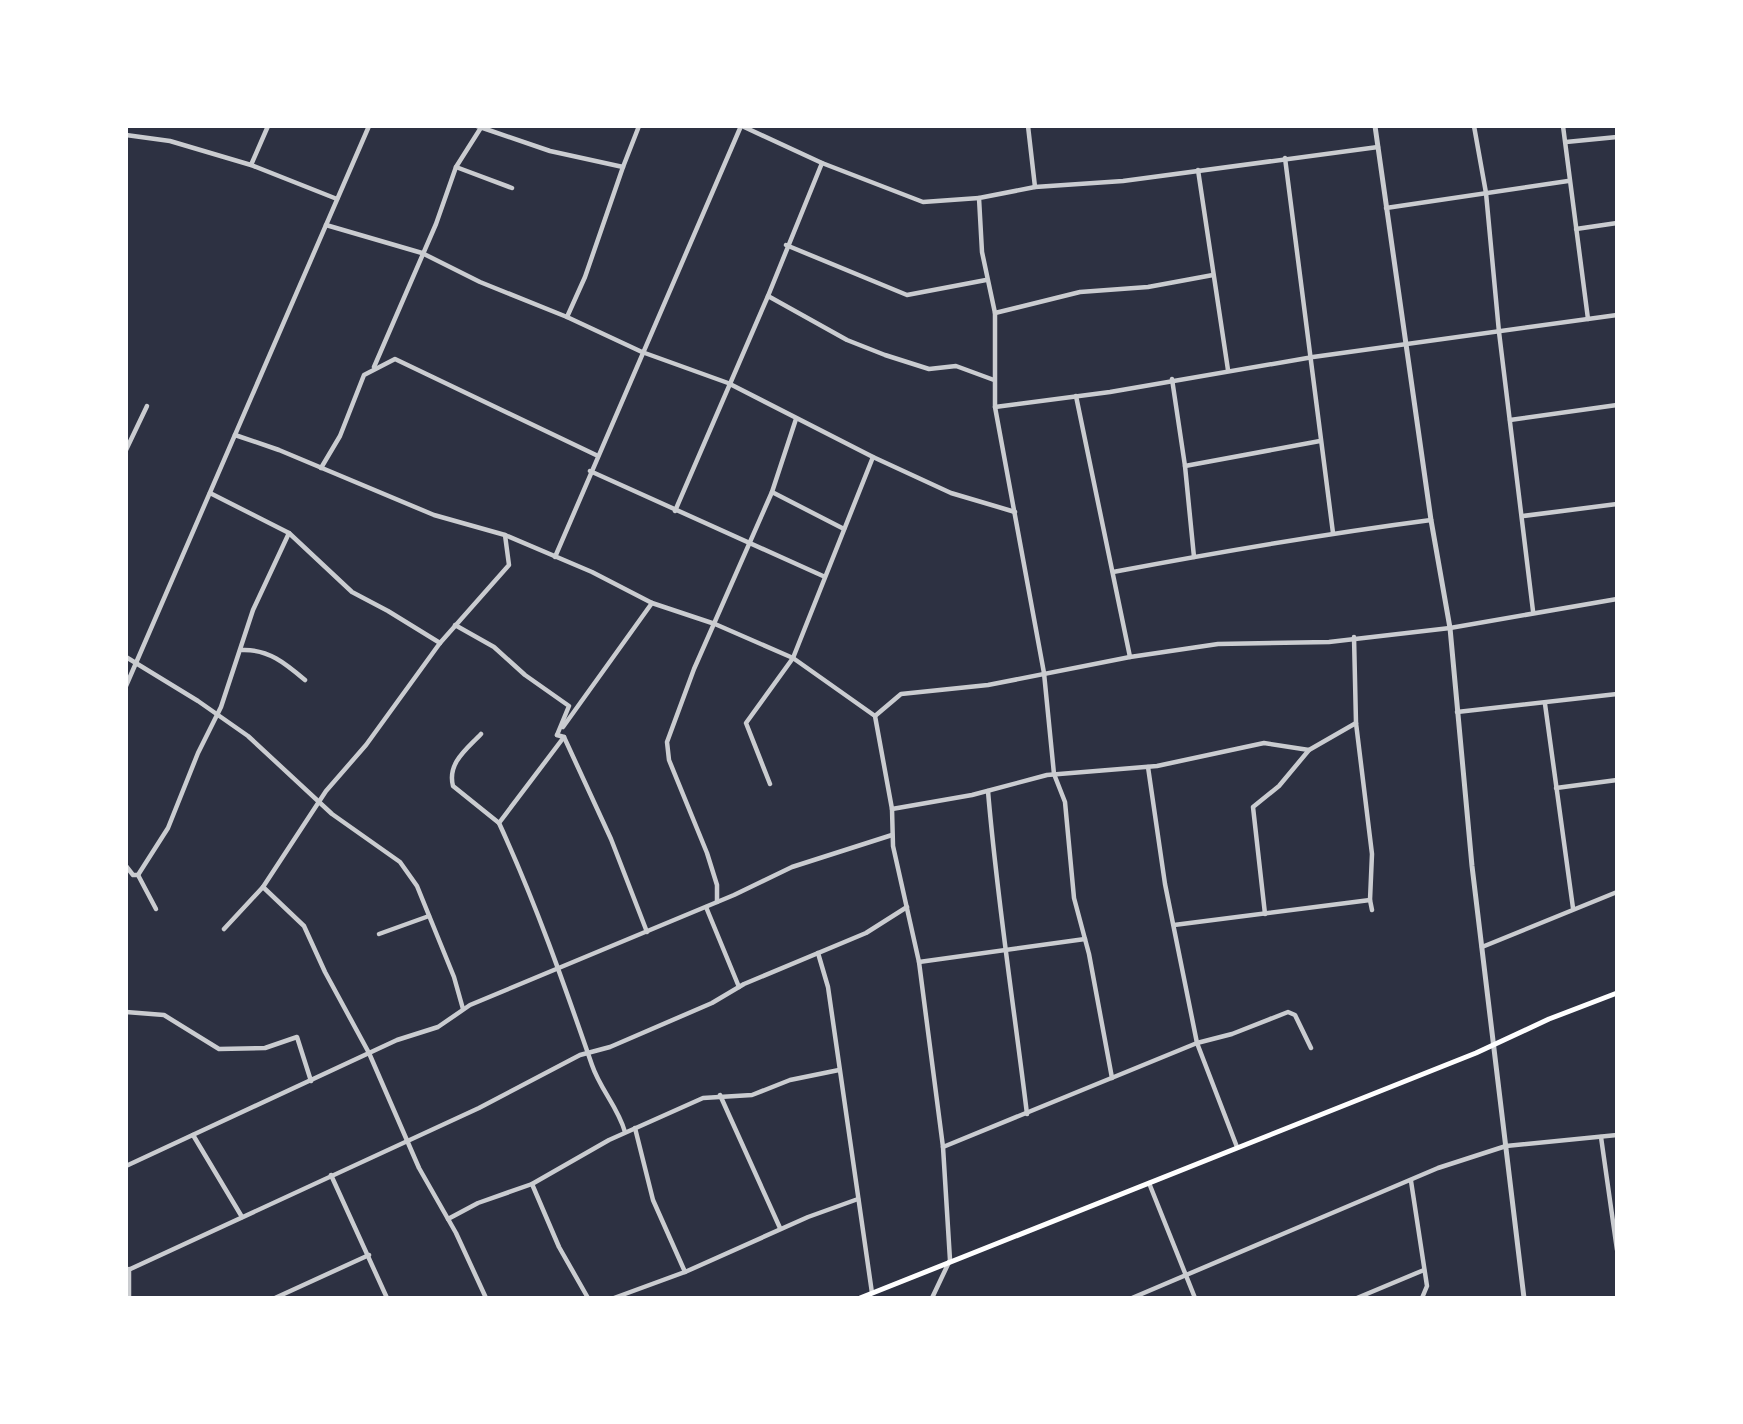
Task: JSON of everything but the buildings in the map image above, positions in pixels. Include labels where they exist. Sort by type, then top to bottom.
[{"type":"main road","points":[[859,1298],[1617,993]]},
{"type":"street","points":[[251,165],[268,126]]},
{"type":"street","points":[[126,686],[369,126]]},
{"type":"street","points":[[374,368],[456,167],[480,126],[551,151],[623,167]]},
{"type":"street","points":[[567,317],[585,277],[639,126]]},
{"type":"street","points":[[555,557],[596,456],[742,126],[822,163],[923,202],[979,198],[1035,187],[1123,181],[1378,147]]},
{"type":"street","points":[[1028,126],[1035,187]]},
{"type":"street","points":[[1375,126],[1431,520],[1450,628],[1492,1045],[1507,1146],[1524,1298]]},
{"type":"street","points":[[1474,126],[1486,193],[1499,332],[1534,612]]},
{"type":"street","points":[[1563,126],[1588,319]]},
{"type":"street","points":[[126,135],[170,141],[251,165],[337,199]]},
{"type":"street","points":[[1565,142],[1617,137]]},
{"type":"street","points":[[1285,158],[1296,257],[1313,357],[1320,441],[1333,533]]},
{"type":"street","points":[[675,511],[822,163]]},
{"type":"street","points":[[456,167],[512,188]]},
{"type":"street","points":[[1198,170],[1228,370]]},
{"type":"street","points":[[1386,208],[1569,181]]},
{"type":"street","points":[[979,198],[986,280],[995,313],[995,407],[1044,673],[1054,774],[1065,802],[1070,877],[1112,1078]]},
{"type":"street","points":[[1576,229],[1617,223]]},
{"type":"street","points":[[326,225],[422,253],[480,282],[567,317],[642,352],[728,383],[873,457],[951,493],[1015,512]]},
{"type":"street","points":[[786,245],[907,295],[986,280]]},
{"type":"street","points":[[995,313],[1080,292],[1148,287],[1213,275]]},
{"type":"street","points":[[768,296],[847,340],[885,355],[929,369],[956,366],[994,380]]},
{"type":"street","points":[[995,407],[1313,357],[1617,315]]},
{"type":"street","points":[[321,468],[340,436],[364,374],[395,359],[444,380],[596,456]]},
{"type":"street","points":[[1172,379],[1185,466],[1194,557]]},
{"type":"street","points":[[1076,396],[1130,657]]},
{"type":"street","points":[[1510,420],[1617,405]]},
{"type":"street","points":[[126,450],[147,406]]},
{"type":"street","points":[[717,902],[713,871],[667,750],[694,669],[772,492],[796,419]]},
{"type":"street","points":[[235,435],[279,450],[433,515],[505,535],[592,572],[652,603],[715,624],[793,658],[875,716],[892,809],[892,835],[919,962],[943,1147],[950,1260],[932,1298]]},
{"type":"street","points":[[1185,466],[1320,441]]},
{"type":"street","points":[[770,784],[746,723],[793,658],[823,576],[873,457]]},
{"type":"street","points":[[590,471],[823,576]]},
{"type":"street","points":[[772,492],[844,529]]},
{"type":"street","points":[[209,493],[289,533],[352,592],[440,643]]},
{"type":"street","points":[[1523,516],[1617,504]]},
{"type":"street","points":[[1113,572],[1333,533],[1431,520]]},
{"type":"street","points":[[138,875],[168,828],[198,753],[218,714],[242,650],[253,610],[289,533]]},
{"type":"street","points":[[224,929],[263,887],[318,802],[366,745],[440,643],[509,565],[505,535]]},
{"type":"street","points":[[875,716],[901,694],[988,685],[1130,657],[1218,644],[1329,642],[1450,628],[1617,599]]},
{"type":"street","points":[[557,735],[652,603]]},
{"type":"street","points":[[455,625],[494,647],[569,706],[557,735]]},
{"type":"street","points":[[1354,637],[1356,723],[1371,854],[1372,911]]},
{"type":"street","points":[[242,650],[254,650],[270,655],[305,680]]},
{"type":"street","points":[[126,657],[218,714],[259,745],[318,802],[400,862],[417,886],[463,1009]]},
{"type":"street","points":[[1457,712],[1617,694]]},
{"type":"street","points":[[1545,704],[1573,908]]},
{"type":"street","points":[[1265,914],[1254,807],[1279,786],[1309,750],[1356,723]]},
{"type":"street","points":[[481,734],[456,761],[451,779],[453,786],[499,823],[558,969],[594,1070],[619,1114],[625,1132]]},
{"type":"street","points":[[557,735],[564,737],[611,839],[647,932]]},
{"type":"street","points":[[499,823],[564,737]]},
{"type":"street","points":[[892,809],[988,791],[1054,774],[1148,767],[1264,743],[1309,750]]},
{"type":"street","points":[[1148,767],[1197,1043],[1237,1147]]},
{"type":"street","points":[[1556,789],[1617,779]]},
{"type":"street","points":[[988,791],[993,863],[1008,951],[1027,1114]]},
{"type":"street","points":[[126,1166],[369,1052],[438,1027],[463,1009],[706,907],[792,867],[892,835]]},
{"type":"street","points":[[126,866],[133,875],[138,875]]},
{"type":"street","points":[[138,875],[156,909]]},
{"type":"street","points":[[263,887],[304,926],[369,1052],[419,1168],[448,1219],[486,1298]]},
{"type":"street","points":[[1482,947],[1617,892]]},
{"type":"street","points":[[1174,925],[1370,900]]},
{"type":"street","points":[[706,907],[739,987]]},
{"type":"street","points":[[129,1298],[127,1270],[408,1138],[479,1108],[589,1052],[712,1003],[739,987],[884,924],[907,907]]},
{"type":"street","points":[[379,934],[429,916]]},
{"type":"street","points":[[919,962],[1085,939]]},
{"type":"street","points":[[818,953],[828,987],[872,1293]]},
{"type":"street","points":[[126,1012],[164,1015],[219,1049],[265,1048],[297,1037],[311,1081]]},
{"type":"street","points":[[943,1147],[1197,1043],[1232,1034],[1291,1012],[1311,1048]]},
{"type":"street","points":[[448,1219],[498,1195],[532,1184],[625,1132],[703,1098],[751,1095],[790,1080],[839,1070]]},
{"type":"street","points":[[720,1096],[780,1228]]},
{"type":"street","points":[[635,1128],[653,1200],[685,1272]]},
{"type":"street","points":[[193,1135],[242,1217]]},
{"type":"street","points":[[1132,1298],[1438,1168],[1507,1146],[1617,1135]]},
{"type":"street","points":[[1601,1137],[1617,1251]]},
{"type":"street","points":[[331,1175],[387,1298]]},
{"type":"street","points":[[1411,1181],[1427,1286],[1422,1298]]},
{"type":"street","points":[[1149,1183],[1195,1298]]},
{"type":"street","points":[[532,1184],[559,1247],[588,1298]]},
{"type":"street","points":[[614,1298],[685,1272],[780,1228],[858,1199]]},
{"type":"street","points":[[275,1298],[369,1255]]},
{"type":"street","points":[[1357,1298],[1424,1270]]},
{"type":"street","points":[[290,1291],[293,1298]]}]
